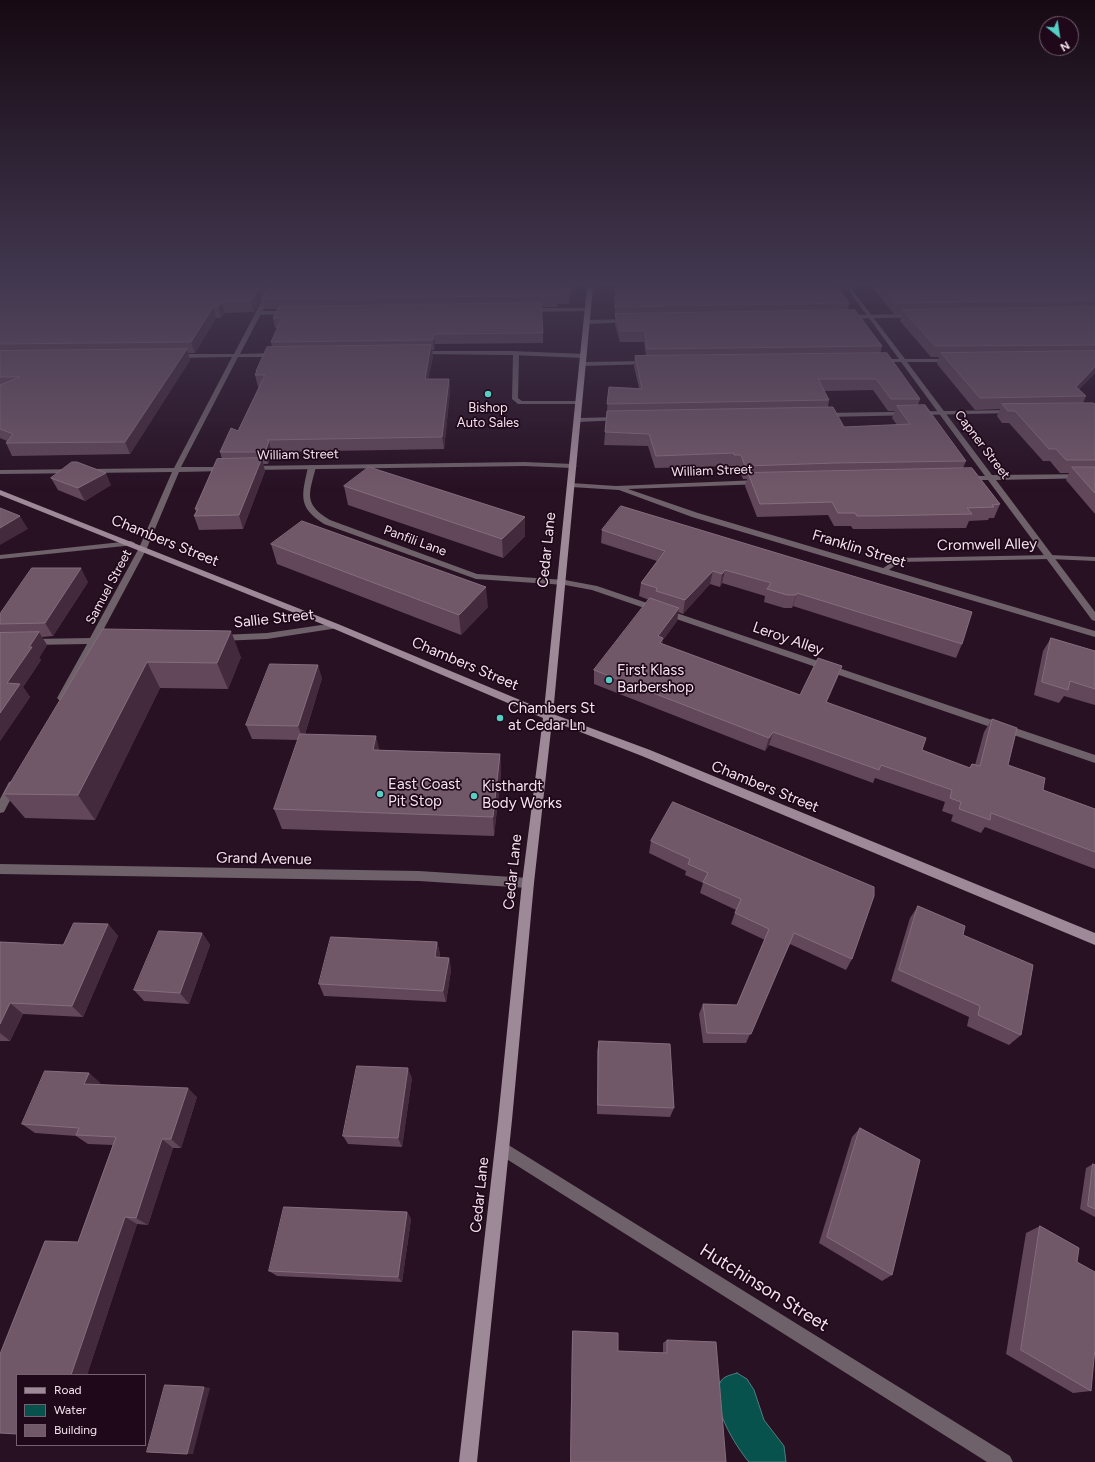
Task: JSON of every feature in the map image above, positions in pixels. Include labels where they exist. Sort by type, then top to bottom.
[{"type":"street","points":[[165,356],[272,355]]},
{"type":"street","points":[[516,355],[515,399],[520,402],[580,404]]},
{"type":"street","points":[[566,355],[584,356]]},
{"type":"street","name":"Capner Street","points":[[900,355],[1095,618]]},
{"type":"street","name":"Samuel Street","points":[[56,708],[144,548],[176,469],[236,356]]},
{"type":"street","name":"Cedar Lane","points":[[468,1462],[502,1148],[528,883],[548,716],[584,356]]},
{"type":"street","points":[[873,361],[960,360]]},
{"type":"street","points":[[583,364],[654,363]]},
{"type":"street","points":[[816,415],[1022,412]]},
{"type":"street","points":[[578,420],[627,419]]},
{"type":"street","name":"William Street","points":[[240,468],[524,464],[573,466]]},
{"type":"street","name":"Panfili Lane","points":[[312,467],[306,492],[308,508],[314,515],[327,522],[476,576],[501,580],[561,581]]},
{"type":"street","points":[[0,472],[232,468]]},
{"type":"street","points":[[961,478],[1095,476]]},
{"type":"street","name":"William Street","points":[[571,485],[616,488],[768,482]]},
{"type":"street","name":"Franklin Street","points":[[616,488],[695,515],[1095,634]]},
{"type":"street","name":"Chambers Street","points":[[0,492],[144,548],[335,626],[548,716],[646,754],[1095,939]]},
{"type":"street","points":[[0,557],[131,543]]},
{"type":"street","name":"Cromwell Alley","points":[[883,571],[898,560],[1050,557],[1095,559]]},
{"type":"street","name":"Leroy Alley","points":[[561,581],[594,588],[1095,759]]},
{"type":"street","name":"Sallie Street","points":[[212,638],[267,636],[335,626]]},
{"type":"street","points":[[24,642],[110,640]]},
{"type":"street","points":[[0,809],[19,775]]},
{"type":"street","name":"Grand Avenue","points":[[0,869],[419,876],[528,883]]},
{"type":"street","name":"Hutchinson Street","points":[[502,1148],[1004,1462]]},
{"type":"water","points":[[737,1373],[747,1379],[754,1390],[764,1420],[784,1446],[786,1462],[749,1462],[737,1446],[720,1411],[718,1390],[722,1379]]},
{"type":"building","points":[[0,355],[183,355],[125,442],[6,443],[13,434],[0,429],[0,385],[20,377],[0,377]]},
{"type":"building","points":[[263,355],[429,355],[425,379],[449,379],[442,437],[267,440],[269,441],[265,452],[220,452],[231,428],[238,431],[265,375],[255,375]]},
{"type":"building","points":[[889,355],[920,399],[891,399],[876,379],[818,379],[829,400],[607,404],[609,387],[642,389],[635,356]]},
{"type":"building","points":[[943,355],[1095,355],[1095,367],[1076,387],[1086,396],[980,398]]},
{"type":"building","points":[[1002,404],[1095,404],[1095,460],[1066,460],[1056,449],[1049,449],[1015,411],[1008,411]]},
{"type":"building","points":[[925,405],[966,461],[745,466],[741,455],[734,455],[734,453],[656,456],[649,434],[605,432],[607,411],[833,407],[844,427],[910,424],[897,406]]},
{"type":"building","points":[[262,458],[239,515],[194,516],[198,509],[195,509],[217,459]]},
{"type":"building","points":[[72,462],[77,462],[106,473],[78,488],[51,478]]},
{"type":"building","points":[[369,467],[525,517],[502,539],[344,486]]},
{"type":"building","points":[[1072,467],[1095,467],[1095,493]]},
{"type":"building","points":[[972,468],[1000,504],[992,505],[994,507],[967,508],[972,514],[857,516],[855,513],[838,513],[832,502],[760,504],[748,473]]},
{"type":"building","points":[[621,506],[972,612],[962,644],[797,593],[796,595],[787,595],[767,589],[771,583],[725,570],[722,574],[713,571],[685,600],[656,591],[657,588],[641,583],[665,551],[602,530]]},
{"type":"building","points":[[0,508],[20,516],[0,528]]},
{"type":"building","points":[[302,521],[486,587],[459,615],[271,544]]},
{"type":"building","points":[[32,568],[81,568],[45,623],[0,624],[0,614]]},
{"type":"building","points":[[650,598],[679,608],[658,636],[663,638],[660,643],[800,695],[818,658],[842,666],[826,702],[926,738],[922,750],[970,768],[972,764],[980,766],[992,719],[1017,728],[1008,765],[1045,778],[1043,790],[1095,809],[1095,852],[991,813],[990,820],[959,809],[961,802],[950,798],[952,790],[881,765],[879,770],[773,732],[769,738],[594,670]]},
{"type":"building","points":[[103,629],[231,631],[217,663],[147,662],[78,795],[4,794]]},
{"type":"building","points":[[39,632],[29,647],[32,647],[7,683],[20,684],[0,713],[0,633]]},
{"type":"building","points":[[1051,638],[1095,651],[1095,689],[1070,681],[1068,690],[1042,682]]},
{"type":"building","points":[[270,664],[318,665],[298,726],[246,725]]},
{"type":"building","points":[[300,734],[376,736],[373,750],[500,754],[493,817],[274,809]]},
{"type":"building","points":[[673,802],[874,887],[874,896],[852,959],[794,933],[751,1034],[707,1033],[703,1004],[737,1005],[769,929],[735,913],[741,899],[703,882],[708,873],[688,864],[690,859],[651,841]]},
{"type":"building","points":[[918,906],[965,926],[963,935],[1033,965],[1021,1035],[978,1015],[980,1006],[899,970]]},
{"type":"building","points":[[74,923],[108,924],[72,1006],[10,1003],[0,1024],[0,942],[63,945]]},
{"type":"building","points":[[159,931],[202,933],[180,993],[134,990]]},
{"type":"building","points":[[331,937],[437,942],[435,957],[449,958],[443,991],[319,984]]},
{"type":"building","points":[[599,1041],[670,1044],[674,1108],[598,1105]]},
{"type":"building","points":[[357,1066],[408,1068],[398,1138],[343,1136]]},
{"type":"building","points":[[45,1071],[89,1073],[84,1084],[188,1088],[171,1139],[162,1139],[136,1218],[125,1217],[71,1374],[16,1374],[16,1434],[0,1433],[0,1354],[45,1241],[78,1242],[116,1137],[76,1135],[79,1128],[22,1124]]},
{"type":"building","points":[[860,1128],[920,1160],[892,1275],[827,1237]]},
{"type":"building","points":[[1093,1164],[1095,1165],[1095,1209],[1088,1206]]},
{"type":"building","points":[[284,1207],[407,1212],[398,1277],[269,1271]]},
{"type":"building","points":[[1040,1226],[1079,1248],[1077,1262],[1095,1272],[1095,1348],[1091,1391],[1021,1350]]},
{"type":"building","points":[[573,1331],[618,1333],[618,1351],[667,1353],[667,1340],[716,1342],[726,1462],[571,1462]]},
{"type":"building","points":[[165,1385],[204,1387],[187,1454],[147,1452]]},
{"type":"place","name":"Bishop Auto Sales","points":[[488,394]]},
{"type":"place","name":"First Klass Barbershop","points":[[609,680]]},
{"type":"place","name":"Chambers St at Cedar Ln","points":[[500,718]]},
{"type":"place","name":"East Coast Pit Stop","points":[[380,794]]},
{"type":"place","name":"Kisthardt Body Works","points":[[474,796]]}]
